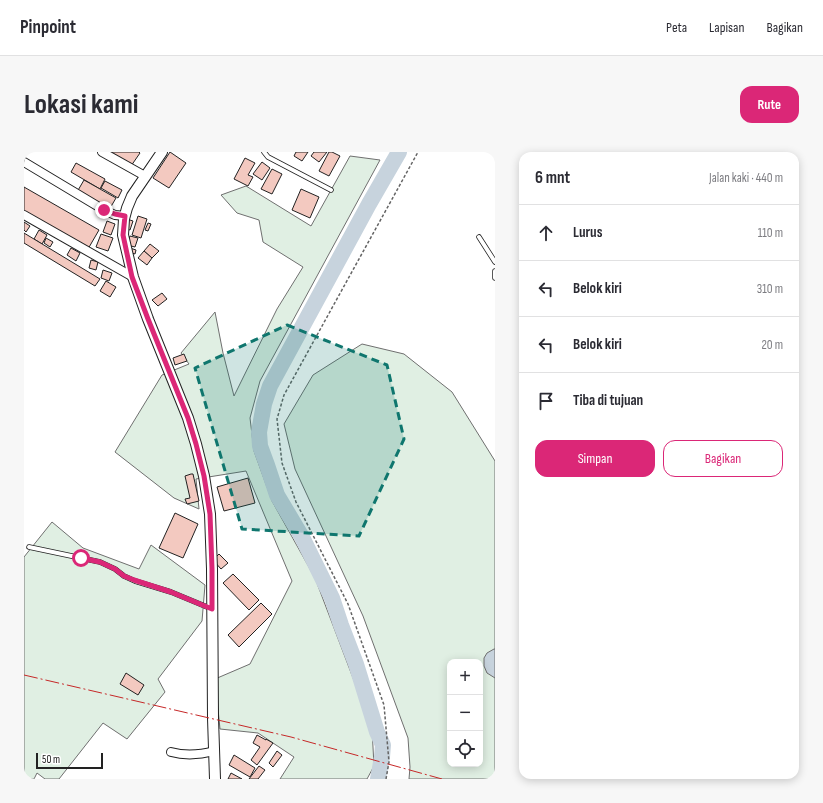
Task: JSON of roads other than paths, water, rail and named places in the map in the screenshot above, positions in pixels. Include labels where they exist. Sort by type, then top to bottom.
[{"type":"street","points":[[102,152],[145,176]]},
{"type":"street","points":[[162,152],[132,196],[125,216],[123,235],[132,277],[188,418],[203,469],[210,514],[215,779]]},
{"type":"street","points":[[24,162],[104,210],[125,216]]},
{"type":"street","points":[[24,215],[132,277]]},
{"type":"street","points":[[171,752],[182,755],[192,755],[214,751]]},
{"type":"lane","points":[[264,152],[268,157],[331,190]]},
{"type":"lane","points":[[479,237],[495,262]]},
{"type":"lane","points":[[495,271],[495,278]]},
{"type":"lane","points":[[29,547],[100,562],[115,569],[124,576],[171,592],[212,609]]},
{"type":"waterway","points":[[378,779],[383,745],[377,732],[356,664],[332,598],[302,537],[277,495],[260,446],[259,432],[264,404],[270,386],[399,152]]}]
